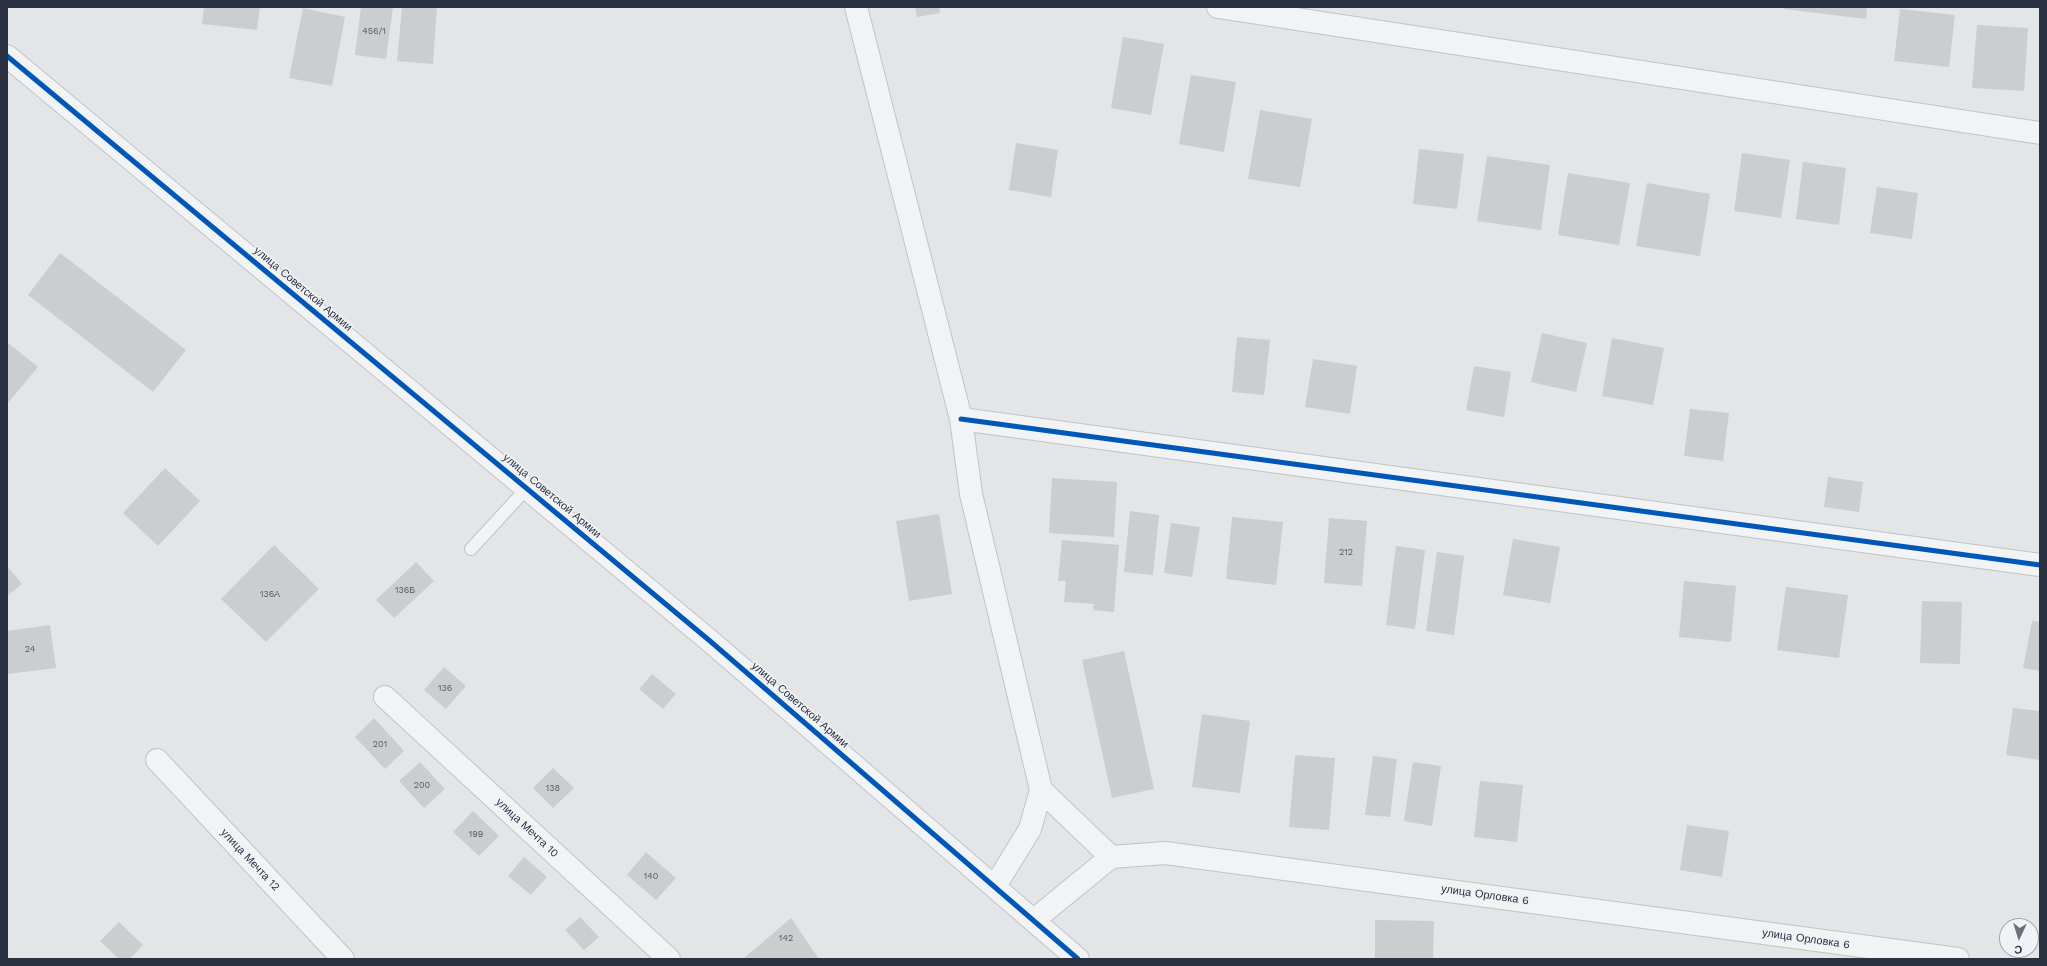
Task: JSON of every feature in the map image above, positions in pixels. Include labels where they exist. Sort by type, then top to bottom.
[{"type":"street","points":[[856,7],[961,419],[971,494],[1041,790],[1030,829],[995,886]]},
{"type":"street","points":[[1218,7],[2040,133]]},
{"type":"street","name":"улица Советской Армии","points":[[7,56],[710,641],[1078,959]]},
{"type":"street","points":[[961,419],[2040,564]]},
{"type":"street","name":"улица Мечта 10","points":[[385,697],[669,959]]},
{"type":"street","name":"улица Мечта 12","points":[[157,760],[342,959]]},
{"type":"street","points":[[1034,920],[1111,857],[1041,790]]},
{"type":"street","name":"улица Орловка 6","points":[[1111,857],[1166,853],[1958,959]]},
{"type":"lane","points":[[471,549],[526,488]]},
{"type":"building","points":[[204,7],[260,7],[257,30],[202,24]]},
{"type":"building","points":[[361,7],[393,7],[386,59],[355,55]]},
{"type":"building","points":[[402,7],[437,7],[433,64],[397,61]]},
{"type":"building","points":[[915,7],[939,7],[940,13],[917,17]]},
{"type":"building","points":[[1785,7],[1867,7],[1866,19],[1784,9]]},
{"type":"building","points":[[303,8],[345,17],[332,86],[289,78]]},
{"type":"building","points":[[1900,9],[1955,15],[1949,67],[1894,61]]},
{"type":"building","points":[[1977,25],[2028,28],[2024,91],[1972,88]]},
{"type":"building","points":[[1123,37],[1164,44],[1151,115],[1111,108]]},
{"type":"building","points":[[1191,75],[1236,82],[1224,152],[1179,144]]},
{"type":"building","points":[[1260,110],[1312,119],[1300,187],[1248,179]]},
{"type":"building","points":[[1016,143],[1058,150],[1051,197],[1009,190]]},
{"type":"building","points":[[1419,149],[1464,154],[1457,209],[1413,204]]},
{"type":"building","points":[[1742,153],[1790,160],[1781,218],[1734,211]]},
{"type":"building","points":[[1487,156],[1550,165],[1541,230],[1477,221]]},
{"type":"building","points":[[1803,162],[1846,168],[1839,225],[1796,219]]},
{"type":"building","points":[[1568,173],[1630,183],[1619,245],[1558,235]]},
{"type":"building","points":[[1647,183],[1710,194],[1700,256],[1636,246]]},
{"type":"building","points":[[1877,187],[1918,193],[1912,239],[1870,233]]},
{"type":"building","points":[[60,253],[186,350],[153,392],[28,295]]},
{"type":"building","points":[[1542,333],[1587,343],[1576,392],[1531,382]]},
{"type":"building","points":[[1237,337],[1270,340],[1264,395],[1232,392]]},
{"type":"building","points":[[1612,338],[1664,348],[1653,405],[1602,396]]},
{"type":"building","points":[[7,342],[38,367],[7,404]]},
{"type":"building","points":[[1313,359],[1357,366],[1350,414],[1305,407]]},
{"type":"building","points":[[1474,366],[1511,372],[1504,417],[1466,410]]},
{"type":"building","points":[[1690,409],[1729,413],[1723,461],[1684,456]]},
{"type":"building","points":[[165,468],[200,501],[158,546],[123,513]]},
{"type":"building","points":[[1828,477],[1863,482],[1859,512],[1824,507]]},
{"type":"building","points":[[1052,478],[1117,482],[1114,537],[1049,533]]},
{"type":"building","points":[[1130,511],[1159,515],[1153,575],[1124,572]]},
{"type":"building","points":[[939,514],[952,594],[909,601],[896,521]]},
{"type":"building","points":[[1232,517],[1283,522],[1276,585],[1226,579]]},
{"type":"building","points":[[1329,518],[1367,521],[1362,586],[1324,583]]},
{"type":"building","points":[[1171,523],[1200,527],[1192,577],[1164,573]]},
{"type":"building","points":[[1513,539],[1560,547],[1550,603],[1503,595]]},
{"type":"building","points":[[1062,540],[1119,545],[1114,612],[1093,610],[1094,604],[1064,602],[1066,581],[1058,581]]},
{"type":"building","points":[[274,545],[319,589],[266,642],[221,599]]},
{"type":"building","points":[[1396,546],[1425,550],[1415,629],[1386,625]]},
{"type":"building","points":[[1437,552],[1464,556],[1454,635],[1426,631]]},
{"type":"building","points":[[416,562],[434,581],[394,618],[376,600]]},
{"type":"building","points":[[7,566],[22,584],[7,596]]},
{"type":"building","points":[[1684,581],[1736,586],[1731,642],[1679,637]]},
{"type":"building","points":[[1786,587],[1848,595],[1839,658],[1777,650]]},
{"type":"building","points":[[1922,601],[1962,602],[1960,664],[1920,663]]},
{"type":"building","points":[[2032,621],[2040,622],[2040,671],[2023,668]]},
{"type":"building","points":[[50,625],[56,668],[7,674],[7,631]]},
{"type":"building","points":[[1124,651],[1154,789],[1112,798],[1082,660]]},
{"type":"building","points":[[444,667],[466,686],[446,709],[424,690]]},
{"type":"building","points":[[652,674],[676,694],[663,709],[639,689]]},
{"type":"building","points":[[2013,708],[2040,711],[2040,760],[2006,755]]},
{"type":"building","points":[[1202,714],[1250,721],[1240,793],[1192,787]]},
{"type":"building","points":[[374,718],[404,751],[385,769],[355,737]]},
{"type":"building","points":[[1295,755],[1335,758],[1329,830],[1289,827]]},
{"type":"building","points":[[1373,756],[1397,759],[1390,817],[1365,815]]},
{"type":"building","points":[[420,762],[445,789],[424,808],[399,781]]},
{"type":"building","points":[[1413,762],[1441,766],[1432,826],[1404,821]]},
{"type":"building","points":[[553,768],[574,788],[553,808],[533,788]]},
{"type":"building","points":[[1480,781],[1523,785],[1517,842],[1474,837]]},
{"type":"building","points":[[473,811],[499,836],[479,856],[453,832]]},
{"type":"building","points":[[1687,825],[1729,831],[1722,877],[1680,870]]},
{"type":"building","points":[[646,852],[676,878],[656,900],[627,875]]},
{"type":"building","points":[[524,857],[547,877],[531,895],[508,876]]},
{"type":"building","points":[[580,917],[599,937],[584,950],[565,930]]},
{"type":"building","points":[[791,918],[819,959],[744,958]]},
{"type":"building","points":[[1375,920],[1434,921],[1433,959],[1375,959]]},
{"type":"building","points":[[119,922],[143,945],[130,959],[119,959],[100,941]]},
{"type":"cycle path","points":[[7,56],[710,641],[1078,959]]},
{"type":"cycle path","points":[[961,419],[2040,565]]}]
